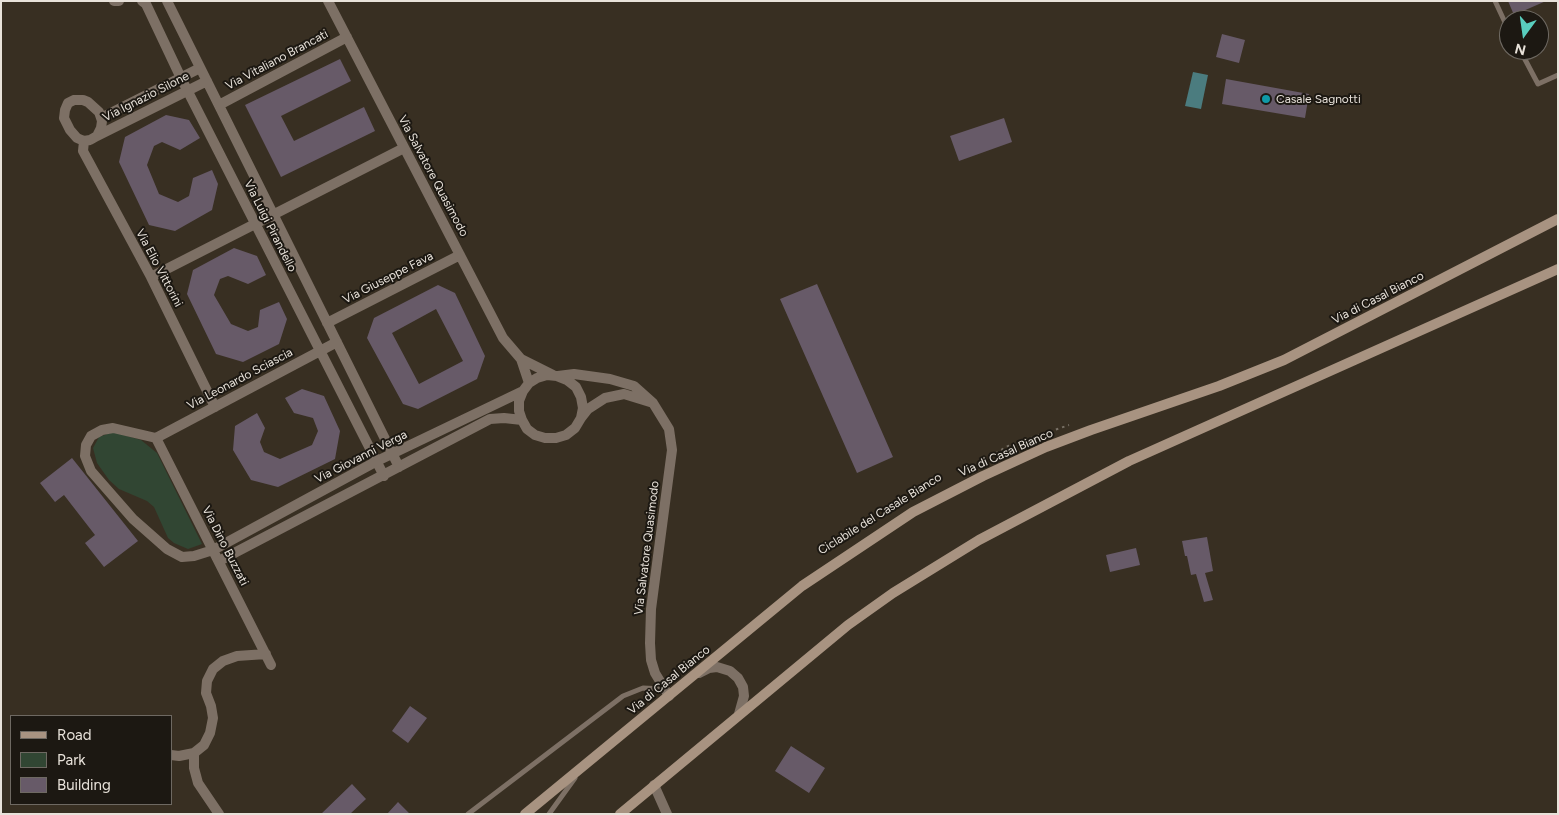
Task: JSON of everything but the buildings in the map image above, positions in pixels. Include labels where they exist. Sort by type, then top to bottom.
[{"type":"main road","name":"Via di Casal Bianco","points":[[525,814],[584,765],[666,692],[695,675],[802,586],[902,520],[956,489],[1061,441],[1219,386],[1284,360],[1558,219]]},
{"type":"main road","points":[[623,811],[862,614],[994,531],[1152,450],[1558,269]]},
{"type":"street","points":[[114,1],[119,1]]},
{"type":"street","name":"Via Luigi Pirandello","points":[[142,1],[146,4],[187,90],[384,476]]},
{"type":"street","name":"Via Luigi Pirandello","points":[[167,1],[399,467]]},
{"type":"street","name":"Via Salvatore Quasimodo","points":[[328,1],[503,338],[521,359],[555,376],[574,374],[610,379],[634,386],[654,403],[669,429],[672,450],[652,599],[650,633],[652,666],[666,692]]},
{"type":"street","name":"Via Vitaliano Brancati","points":[[219,105],[346,37]]},
{"type":"street","name":"Via Ignazio Silone","points":[[101,118],[200,68]]},
{"type":"street","name":"Via Ignazio Silone","points":[[96,136],[207,81]]},
{"type":"street","points":[[74,100],[83,100],[99,112],[101,118],[100,128],[96,136],[84,141],[70,130],[64,118],[64,110],[68,103],[74,100]]},
{"type":"street","name":"Via Elio Vittorini","points":[[84,141],[82,151],[151,278],[215,407]]},
{"type":"street","points":[[151,278],[404,148]]},
{"type":"street","name":"Via Giuseppe Fava","points":[[327,323],[460,255]]},
{"type":"street","name":"Via Leonardo Sciascia","points":[[156,438],[337,342]]},
{"type":"street","name":"Via Salvatore Quasimodo","points":[[521,359],[526,387]]},
{"type":"street","points":[[547,375],[555,376],[568,380],[576,387],[581,397],[583,408],[575,428],[556,438],[545,438],[527,429],[519,411],[519,401],[526,387],[537,378],[547,375]]},
{"type":"street","name":"Via Giovanni Verga","points":[[156,438],[113,428],[102,430],[91,436],[86,446],[85,456],[90,471],[134,519],[167,549],[182,556],[194,556],[213,550],[377,461],[526,387]]},
{"type":"street","points":[[580,418],[588,409],[605,398],[624,394],[654,403]]},
{"type":"street","points":[[218,561],[490,419],[522,420]]},
{"type":"street","name":"Via Dino Buzzati","points":[[156,438],[271,665]]},
{"type":"street","points":[[172,755],[194,754],[204,745],[210,733],[213,718],[206,692],[207,681],[213,669],[223,661],[237,656],[266,654]]},
{"type":"street","points":[[695,675],[709,668],[717,667],[726,669],[734,674],[741,682],[744,691],[744,701],[739,714]]},
{"type":"street","points":[[194,754],[194,768],[198,783],[218,814]]},
{"type":"street","points":[[654,785],[667,814]]},
{"type":"lane","points":[[1525,60],[1538,84],[1558,74]]},
{"type":"lane","points":[[468,814],[623,696],[643,688],[666,692]]},
{"type":"lane","points":[[550,814],[584,765]]},
{"type":"lane","points":[[612,814],[623,811]]},
{"type":"path","name":"Ciclabile del Casale Bianco","points":[[957,476],[1008,446],[1072,424]]},
{"type":"green space","points":[[113,432],[141,440],[157,453],[202,544],[188,549],[174,543],[168,538],[154,507],[147,501],[119,489],[109,480],[97,463],[93,448],[99,437]]},
{"type":"water","points":[[1193,72],[1208,75],[1201,109],[1185,106]]},
{"type":"place","name":"Casale Sagnotti","points":[[1266,99]]}]
